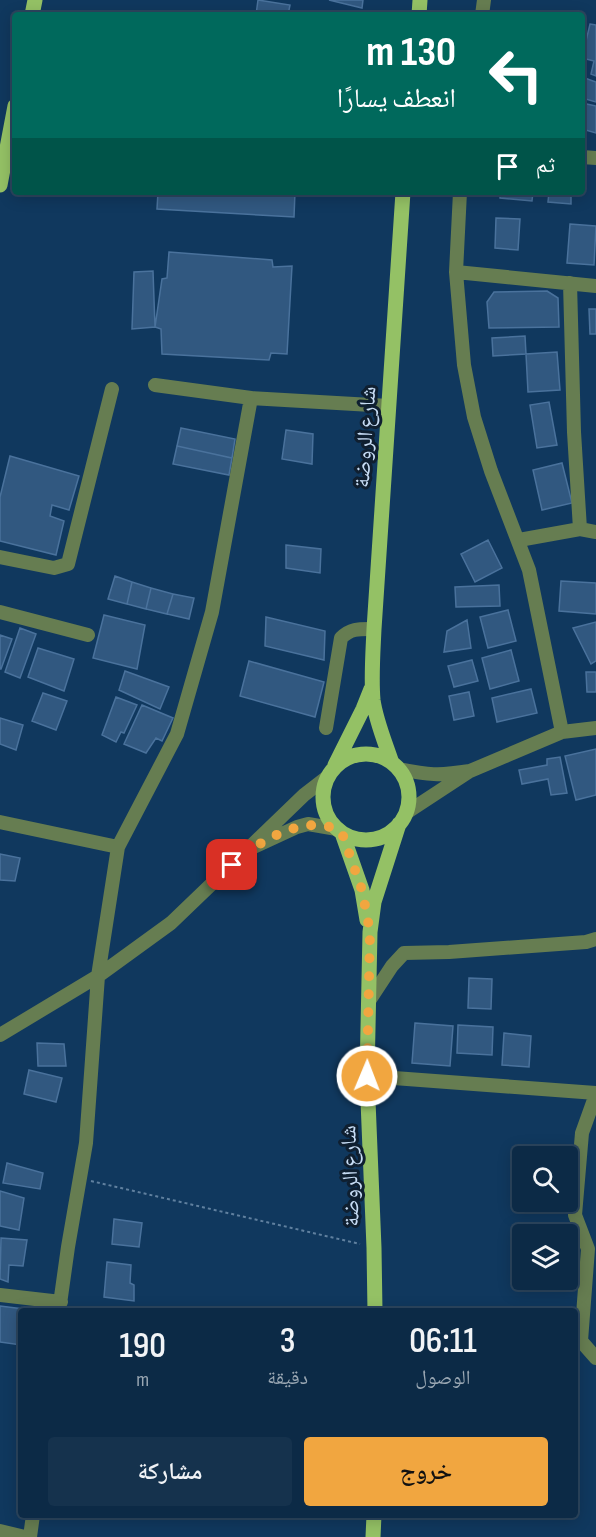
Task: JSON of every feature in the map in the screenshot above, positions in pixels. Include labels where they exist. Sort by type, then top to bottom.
[{"type":"main road","points":[[0,186],[12,122]]},
{"type":"main road","name":"شارع الروضة","points":[[396,766],[380,726],[373,702],[372,686],[403,195]]},
{"type":"main road","name":"شارع الروضة","points":[[330,773],[363,709],[372,686]]},
{"type":"main road","points":[[362,753],[378,755],[396,766],[406,783],[409,798],[403,818],[390,832],[379,838],[366,840],[354,838],[340,831],[326,814],[322,796],[330,773],[347,758],[362,753]]},
{"type":"main road","name":"شارع الروضة","points":[[375,1308],[367,1076],[370,932],[374,902],[403,818]]},
{"type":"main road","name":"شارع الروضة","points":[[340,831],[362,890],[370,932]]},
{"type":"main road","points":[[373,1537],[374,1518]]},
{"type":"street","points":[[460,195],[456,272],[464,365],[474,417],[491,471],[529,570],[562,732]]},
{"type":"street","points":[[456,272],[596,286]]},
{"type":"street","points":[[570,283],[574,432],[580,529]]},
{"type":"street","points":[[155,385],[251,398],[389,406]]},
{"type":"street","points":[[0,557],[54,568],[68,564],[112,390]]},
{"type":"street","points":[[0,1295],[60,1306],[86,1143],[98,976],[118,847],[177,734],[212,612],[251,398]]},
{"type":"street","points":[[519,540],[580,529],[596,532]]},
{"type":"street","points":[[0,612],[88,635]]},
{"type":"street","points":[[326,728],[341,638],[347,632],[374,629]]},
{"type":"street","points":[[403,818],[470,771],[562,732],[596,728]]},
{"type":"street","points":[[396,766],[421,775],[470,771]]},
{"type":"street","points":[[0,1035],[98,976],[171,923],[304,795],[330,773]]},
{"type":"street","points":[[0,822],[118,847]]},
{"type":"street","points":[[247,850],[308,824],[340,831]]},
{"type":"street","points":[[369,1001],[387,973],[404,953],[449,952],[586,942],[596,939]]},
{"type":"street","points":[[367,1076],[596,1094],[582,1134],[575,1215],[592,1249],[578,1341],[596,1358]]},
{"type":"street","points":[[30,1537],[33,1518]]},
{"type":"street","points":[[0,1531],[25,1537]]},
{"type":"path","points":[[80,1178],[374,1248]]},
{"type":"building","points":[[258,0],[290,5],[289,12],[256,12]]},
{"type":"building","points":[[329,0],[363,0],[362,8]]},
{"type":"building","points":[[590,24],[596,25],[596,76],[591,74],[594,61],[585,59],[585,45]]},
{"type":"building","points":[[585,78],[596,82],[596,102],[585,99]]},
{"type":"building","points":[[585,104],[596,106],[596,133],[585,130]]},
{"type":"building","points":[[158,195],[295,195],[294,217],[157,209]]},
{"type":"building","points":[[500,195],[533,195],[532,201],[500,198]]},
{"type":"building","points":[[549,195],[571,195],[571,204],[548,202]]},
{"type":"building","points":[[496,218],[520,219],[518,250],[495,248]]},
{"type":"building","points":[[570,224],[596,226],[594,265],[567,263]]},
{"type":"building","points":[[169,252],[272,260],[273,267],[292,266],[287,354],[271,353],[269,360],[162,354],[161,329],[155,327],[162,279],[167,278]]},
{"type":"building","points":[[153,271],[155,327],[132,329],[134,272]]},
{"type":"building","points":[[547,291],[558,298],[559,327],[489,328],[487,302],[494,292]]},
{"type":"building","points":[[589,309],[596,309],[596,334],[590,334]]},
{"type":"building","points":[[525,336],[526,354],[493,356],[492,338]]},
{"type":"building","points":[[557,352],[560,390],[528,392],[526,354]]},
{"type":"building","points":[[549,402],[557,445],[537,448],[530,405]]},
{"type":"building","points":[[181,428],[235,439],[232,458],[177,446]]},
{"type":"building","points":[[286,430],[313,434],[312,464],[282,459]]},
{"type":"building","points":[[177,446],[232,458],[229,475],[173,464]]},
{"type":"building","points":[[10,456],[79,476],[69,510],[52,505],[50,516],[64,521],[56,555],[0,541],[0,497]]},
{"type":"building","points":[[562,463],[572,503],[542,510],[533,470]]},
{"type":"building","points":[[488,540],[502,568],[475,582],[461,554]]},
{"type":"building","points":[[286,545],[321,549],[320,573],[286,568]]},
{"type":"building","points":[[115,576],[132,582],[127,604],[108,599]]},
{"type":"building","points":[[561,581],[596,583],[596,614],[559,611]]},
{"type":"building","points":[[132,582],[151,588],[146,609],[127,604]]},
{"type":"building","points":[[499,585],[500,606],[456,607],[455,587]]},
{"type":"building","points":[[151,588],[173,594],[167,614],[146,609]]},
{"type":"building","points":[[173,594],[194,598],[189,619],[167,614]]},
{"type":"building","points":[[508,610],[516,641],[488,648],[480,617]]},
{"type":"building","points":[[104,615],[145,625],[137,669],[93,658]]},
{"type":"building","points":[[266,617],[325,631],[324,660],[265,646]]},
{"type":"building","points":[[467,620],[471,648],[444,652],[447,631]]},
{"type":"building","points":[[596,622],[596,661],[591,664],[573,628]]},
{"type":"building","points":[[20,628],[36,634],[20,678],[5,672]]},
{"type":"building","points":[[0,635],[12,639],[1,669],[0,669]]},
{"type":"building","points":[[38,648],[74,659],[64,691],[28,677]]},
{"type":"building","points":[[511,650],[519,681],[490,689],[482,658]]},
{"type":"building","points":[[472,660],[478,681],[454,687],[448,666]]},
{"type":"building","points":[[249,661],[324,682],[315,717],[240,696]]},
{"type":"building","points":[[125,671],[169,687],[160,709],[119,690]]},
{"type":"building","points":[[586,672],[596,672],[596,692],[587,692]]},
{"type":"building","points":[[531,689],[537,713],[497,722],[492,698]]},
{"type":"building","points":[[469,692],[474,716],[454,720],[449,696]]},
{"type":"building","points":[[43,693],[67,701],[56,730],[32,721]]},
{"type":"building","points":[[116,697],[137,705],[124,733],[121,732],[116,742],[102,735]]},
{"type":"building","points":[[142,705],[173,718],[162,741],[156,738],[146,753],[124,744]]},
{"type":"building","points":[[0,718],[23,725],[16,750],[0,744]]},
{"type":"building","points":[[596,749],[596,795],[576,800],[565,756]]},
{"type":"building","points":[[560,757],[567,793],[551,795],[548,779],[522,784],[519,770],[547,765],[547,759]]},
{"type":"building","points":[[0,854],[20,858],[15,881],[0,880]]},
{"type":"building","points":[[469,978],[492,979],[491,1009],[468,1008]]},
{"type":"building","points":[[415,1023],[453,1026],[450,1066],[412,1063]]},
{"type":"building","points":[[458,1025],[493,1027],[492,1055],[457,1053]]},
{"type":"building","points":[[504,1033],[531,1036],[529,1067],[502,1065]]},
{"type":"building","points":[[37,1043],[64,1044],[66,1066],[38,1066]]},
{"type":"building","points":[[29,1070],[62,1078],[56,1102],[24,1094]]},
{"type":"building","points":[[7,1163],[43,1173],[40,1189],[3,1183]]},
{"type":"building","points":[[0,1191],[24,1198],[19,1230],[0,1226]]},
{"type":"building","points":[[114,1219],[142,1223],[139,1247],[112,1244]]},
{"type":"building","points":[[1,1238],[27,1240],[23,1266],[9,1265],[8,1282],[0,1279]]},
{"type":"building","points":[[107,1262],[131,1265],[130,1283],[134,1285],[134,1301],[104,1297]]},
{"type":"building","points":[[0,1306],[18,1308],[18,1345],[0,1342]]},
{"type":"route","points":[[232,865],[247,850],[297,827],[308,824],[342,833],[362,890],[370,932],[367,1076]]}]
